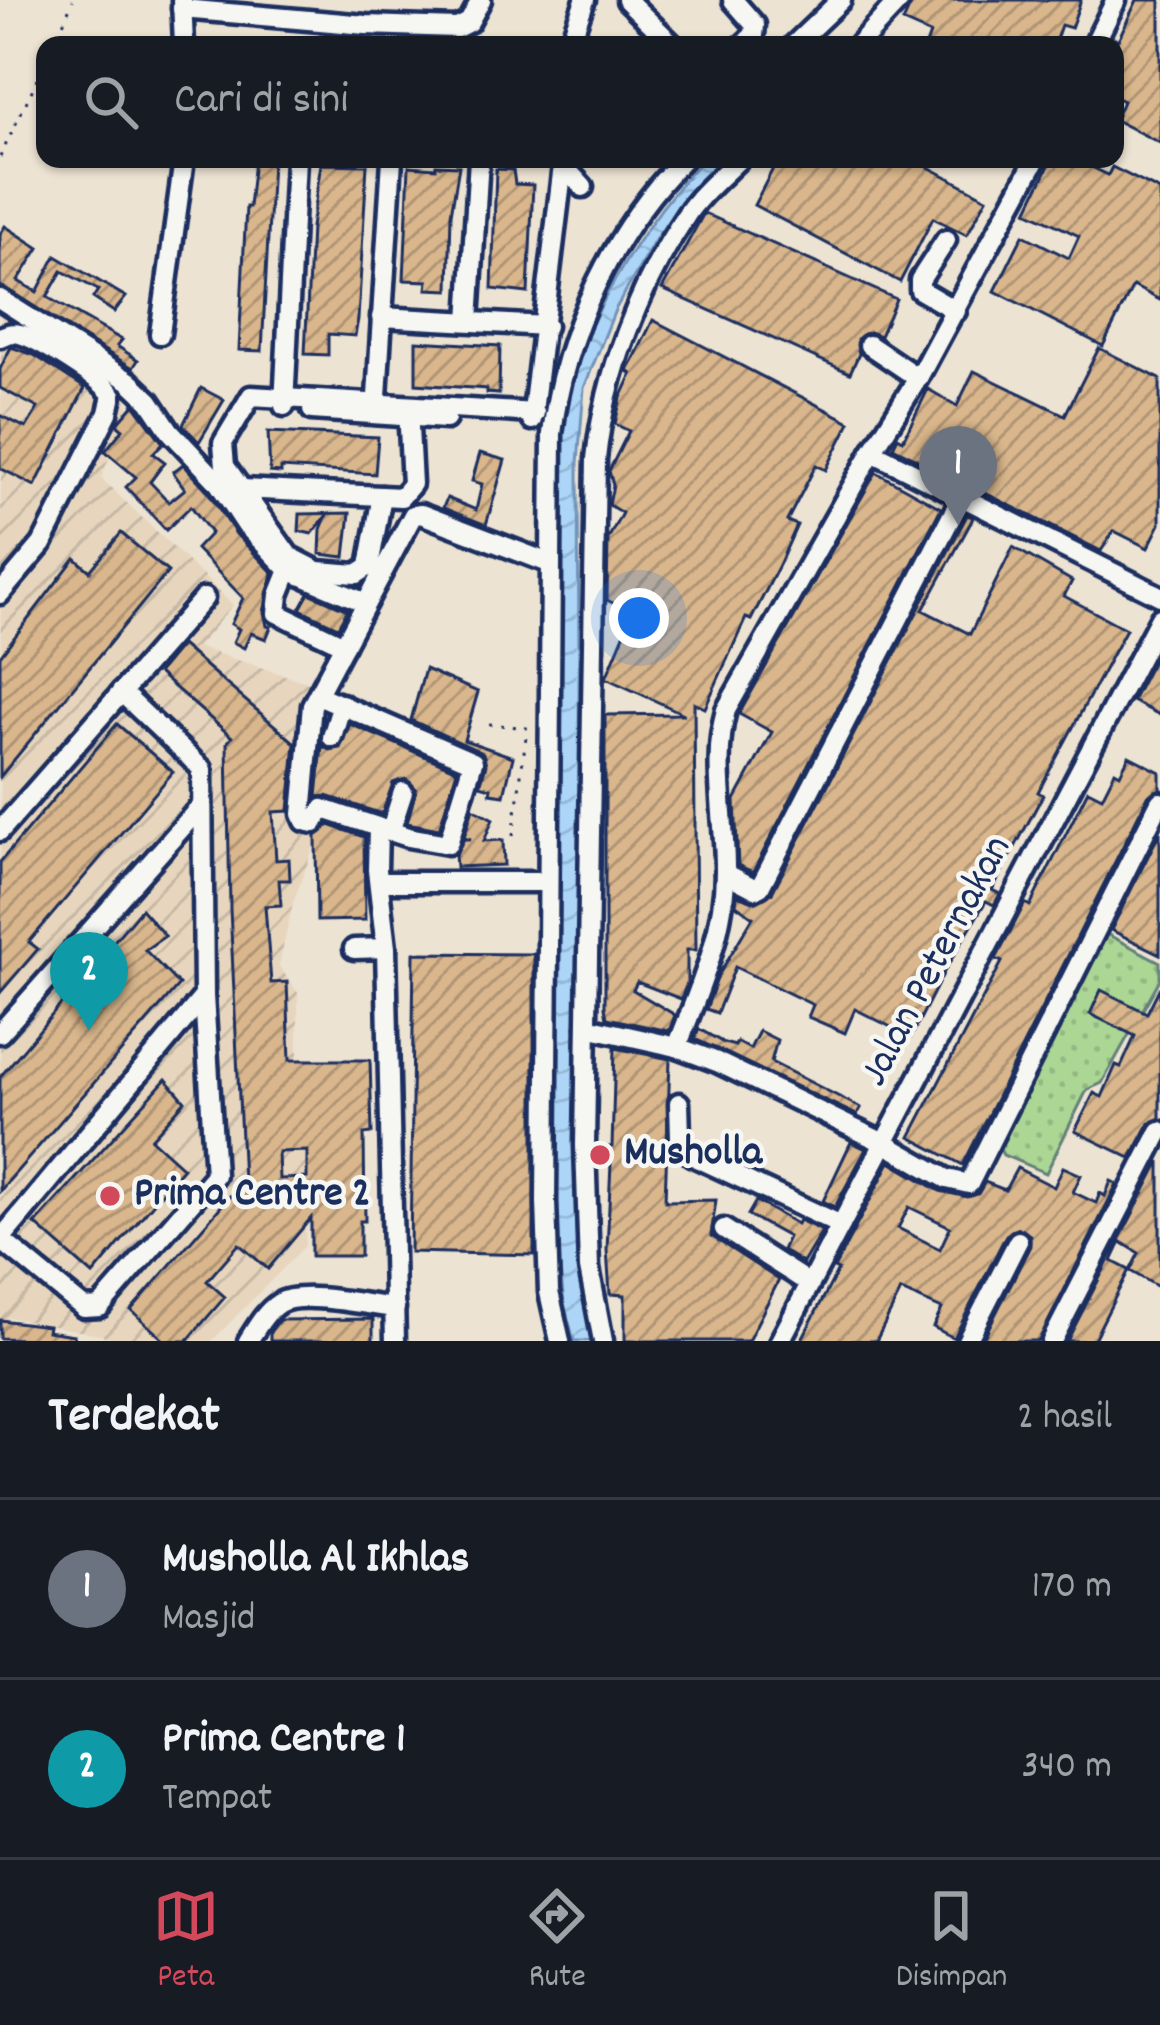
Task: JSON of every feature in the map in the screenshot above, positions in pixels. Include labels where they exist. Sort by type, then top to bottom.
[{"type":"street","points":[[184,36],[182,4],[345,23],[365,35],[457,28],[469,22],[481,0]]},
{"type":"street","points":[[572,36],[585,0]]},
{"type":"street","points":[[627,0],[664,36]]},
{"type":"street","points":[[733,0],[755,25],[753,36]]},
{"type":"street","points":[[803,36],[841,0]]},
{"type":"street","points":[[866,36],[900,0]]},
{"type":"street","points":[[1099,36],[1117,0]]},
{"type":"street","points":[[344,36],[345,23]]},
{"type":"street","points":[[160,334],[183,168]]},
{"type":"street","points":[[284,402],[296,168]]},
{"type":"street","points":[[376,408],[391,168]]},
{"type":"street","points":[[469,321],[478,168]]},
{"type":"street","points":[[382,496],[371,562],[353,574],[318,571],[289,556],[225,466],[221,450],[250,396],[409,411],[535,413],[559,168]]},
{"type":"street","points":[[566,168],[583,187]]},
{"type":"street","points":[[560,1341],[549,1292],[547,1243],[552,434],[573,342],[629,225],[676,168]]},
{"type":"street","points":[[603,1341],[590,1268],[585,1145],[596,459],[602,407],[617,360],[666,251],[689,211],[730,168]]},
{"type":"street","points":[[677,1047],[716,935],[725,872],[721,754],[726,710],[918,379],[1031,168]]},
{"type":"street","points":[[946,239],[920,280],[920,290],[956,311]]},
{"type":"street","points":[[0,298],[129,381],[217,481],[246,525],[289,570],[366,603]]},
{"type":"street","points":[[381,317],[545,326]]},
{"type":"street","points":[[0,337],[18,333],[26,337],[101,381],[112,394],[108,412],[42,544],[0,594]]},
{"type":"street","points":[[869,345],[918,379]]},
{"type":"street","points":[[242,489],[401,497],[411,488],[409,411]]},
{"type":"street","points":[[872,452],[1158,589]]},
{"type":"street","points":[[725,872],[760,887],[962,496]]},
{"type":"street","points":[[318,695],[474,764],[452,842],[436,844],[323,809],[308,824],[302,818],[308,716],[318,695],[366,603],[416,513],[549,563]]},
{"type":"street","points":[[289,570],[277,613],[344,645]]},
{"type":"street","points":[[0,831],[204,598]]},
{"type":"street","name":"Jalan Peternakan","points":[[780,1341],[1160,618]]},
{"type":"street","points":[[122,692],[200,765],[204,995],[215,1164],[208,1185],[105,1304],[84,1308],[0,1239],[204,995]]},
{"type":"street","points":[[332,737],[343,704]]},
{"type":"street","points":[[395,1341],[386,948],[380,881],[384,830],[404,792]]},
{"type":"street","points":[[587,1027],[677,1047],[884,1143],[960,1185],[970,1183],[1160,802]]},
{"type":"street","points":[[0,1034],[201,806]]},
{"type":"street","points":[[380,881],[548,882]]},
{"type":"street","points":[[354,949],[386,948]]},
{"type":"street","points":[[679,1103],[680,1137],[691,1154],[841,1226]]},
{"type":"street","points":[[1052,1341],[1160,1131]]},
{"type":"street","points":[[724,1229],[810,1283]]},
{"type":"street","points":[[967,1341],[1018,1241]]},
{"type":"street","points":[[248,1341],[263,1318],[295,1297],[395,1308]]},
{"type":"path","points":[[58,36],[73,0]]},
{"type":"path","points":[[0,157],[36,82]]},
{"type":"path","points":[[489,724],[549,728]]},
{"type":"path","points":[[513,836],[527,729]]},
{"type":"shaded area","points":[[1,299],[130,388],[126,417],[101,478],[233,605],[197,647],[322,687],[302,824],[319,832],[293,903],[279,966],[298,993],[298,1114],[309,1127],[305,1246],[212,1341],[130,1341],[8,1317],[0,1330]]},
{"type":"green space","points":[[1101,931],[1160,962],[1160,979],[1102,1083],[1087,1090],[1046,1173],[1003,1155],[996,1142]]},
{"type":"water","points":[[695,168],[716,168],[658,235],[615,310],[584,388],[578,463],[576,1231],[596,1341],[574,1341],[564,1304],[554,1215],[558,1041],[552,862],[558,451],[568,387],[581,348],[643,234]]},
{"type":"building","points":[[913,0],[1081,0],[1071,28],[1061,25],[1057,36],[929,36],[903,22]]},
{"type":"building","points":[[1137,0],[1160,0],[1160,143],[1124,125],[1124,36],[1120,36]]},
{"type":"building","points":[[253,168],[272,168],[262,351],[239,350]]},
{"type":"building","points":[[320,168],[367,168],[355,336],[328,334],[328,355],[305,354],[311,227]]},
{"type":"building","points":[[409,168],[459,168],[451,214],[449,290],[427,289],[428,281],[404,280]]},
{"type":"building","points":[[773,168],[930,168],[987,198],[967,235],[933,218],[900,282],[754,205]]},
{"type":"building","points":[[1048,168],[1094,168],[1108,175],[1114,168],[1160,191],[1160,300],[1133,286],[1103,346],[995,291],[1023,235],[1069,258],[1079,236],[1027,211]]},
{"type":"building","points":[[496,169],[513,170],[515,184],[533,185],[528,293],[492,289]]},
{"type":"building","points":[[704,213],[896,299],[880,336],[869,332],[857,339],[859,354],[850,373],[662,289]]},
{"type":"building","points":[[5,226],[39,248],[18,281],[37,292],[56,256],[126,297],[114,312],[93,298],[98,290],[62,271],[47,297],[122,340],[117,346],[138,360],[133,368],[0,286],[0,234]]},
{"type":"building","points":[[653,320],[850,422],[826,470],[816,465],[787,521],[797,525],[751,620],[746,618],[705,708],[694,703],[696,950],[687,950],[687,983],[681,999],[637,982],[633,990],[675,1015],[669,1031],[607,1018],[605,1007],[605,715],[684,714],[606,678],[633,613],[607,600],[608,539],[622,513],[609,505],[613,485],[609,471],[629,431],[615,424],[632,374],[628,371]]},
{"type":"building","points":[[416,341],[500,346],[499,394],[416,384]]},
{"type":"building","points":[[11,347],[34,355],[85,388],[35,486],[0,468],[0,415],[26,428],[38,408],[0,388],[0,369]]},
{"type":"building","points":[[1099,348],[1160,379],[1160,524],[1148,548],[1114,531],[1101,551],[893,447],[898,437],[903,440],[928,389],[957,406],[974,371],[1065,415]]},
{"type":"building","points":[[201,388],[224,400],[199,442],[183,425]]},
{"type":"building","points":[[134,404],[163,443],[153,453],[165,462],[150,482],[169,502],[185,489],[173,472],[183,464],[236,534],[273,573],[264,612],[271,627],[266,639],[251,633],[244,648],[233,642],[239,629],[231,624],[243,598],[196,549],[211,533],[191,506],[166,530],[126,487],[136,477],[105,451],[123,429],[117,424]]},
{"type":"building","points":[[268,432],[378,437],[375,474],[281,468],[281,473],[270,472]]},
{"type":"building","points":[[480,453],[505,460],[486,525],[443,508],[447,498],[476,510],[482,484],[472,481]]},
{"type":"building","points":[[876,472],[941,508],[753,872],[738,865],[735,800],[772,732],[739,714]]},
{"type":"building","points":[[350,513],[345,557],[320,554],[327,515],[312,534],[299,531],[300,514]]},
{"type":"building","points":[[967,515],[973,517],[971,522],[923,610],[970,634],[1013,547],[1072,581],[1064,596],[1126,629],[1038,792],[1043,795],[992,890],[1000,894],[994,905],[986,901],[911,1037],[855,1009],[845,1033],[808,1017],[813,1005],[735,967],[717,1013],[706,1009],[718,976],[753,917],[736,905],[737,895],[757,902],[772,893]]},
{"type":"building","points":[[121,533],[168,572],[0,777],[0,656],[75,558],[90,571]]},
{"type":"building","points":[[309,593],[347,610],[338,627],[300,609]]},
{"type":"building","points":[[181,645],[295,743],[289,811],[273,812],[276,860],[289,859],[290,880],[279,880],[281,905],[265,906],[271,983],[287,982],[290,1060],[370,1060],[372,1133],[364,1134],[365,1221],[360,1221],[360,1256],[311,1256],[311,1218],[268,1269],[239,1244],[207,1281],[225,1297],[187,1341],[165,1341],[131,1310],[243,1181],[230,909],[227,743],[232,737],[158,673]],"holes":[[[307,1151],[307,1178],[279,1179],[278,1152]]]},
{"type":"building","points":[[1160,647],[1160,715],[1132,701]]},
{"type":"building","points":[[425,669],[478,692],[464,740],[513,757],[504,795],[480,785],[486,765],[483,753],[411,720]]},
{"type":"building","points":[[117,724],[173,772],[29,942],[38,949],[0,993],[0,862]]},
{"type":"building","points":[[350,724],[457,770],[439,829],[407,823],[416,790],[406,779],[393,783],[382,814],[317,797],[322,746],[340,748]]},
{"type":"building","points":[[1129,756],[1160,772],[1160,789],[1148,796],[963,1165],[910,1137],[1002,962],[996,959],[1025,903],[1030,906],[1088,790],[1102,797]]},
{"type":"building","points":[[473,808],[493,819],[484,841],[503,840],[504,865],[456,867],[455,855],[464,839],[471,839],[464,837]]},
{"type":"building","points":[[329,825],[364,837],[365,920],[317,921],[316,836]]},
{"type":"building","points":[[1160,832],[1160,954],[1111,930]]},
{"type":"building","points":[[141,909],[165,936],[145,950],[179,985],[0,1191],[0,1077]]},
{"type":"building","points":[[414,953],[534,954],[534,1255],[410,1252]]},
{"type":"building","points":[[1160,987],[1160,1118],[1149,1124],[1131,1158],[1075,1131],[1094,1093],[1102,1097],[1116,1065],[1121,1067],[1135,1036],[1090,1014],[1101,990],[1147,1013]]},
{"type":"building","points":[[699,1029],[724,1043],[735,1046],[737,1042],[750,1049],[759,1031],[777,1040],[771,1062],[861,1108],[857,1115],[695,1039]]},
{"type":"building","points":[[615,1048],[670,1059],[665,1201],[716,1200],[711,1236],[779,1280],[748,1341],[625,1341],[625,1295],[610,1294],[611,1163],[599,1163],[599,1147],[612,1147]]},
{"type":"building","name":"Prima Centre 2","points":[[166,1079],[185,1101],[151,1139],[183,1168],[93,1275],[35,1224]]},
{"type":"building","points":[[851,1142],[866,1149],[835,1207],[823,1201]]},
{"type":"building","points":[[1160,1161],[1160,1288],[1130,1271],[1139,1253],[1121,1242],[1112,1261],[1129,1270],[1093,1341],[1067,1341]]},
{"type":"building","points":[[890,1162],[940,1191],[967,1197],[978,1194],[985,1182],[1005,1190],[1017,1168],[1054,1187],[1063,1167],[1081,1175],[1073,1192],[1096,1203],[1111,1181],[1117,1184],[1039,1341],[982,1341],[1030,1246],[1030,1235],[1018,1228],[1006,1235],[954,1338],[933,1327],[942,1309],[901,1291],[876,1341],[801,1341],[838,1270],[834,1268]],"holes":[[[909,1207],[950,1227],[940,1249],[898,1228]]]},
{"type":"building","points":[[756,1201],[797,1224],[799,1220],[822,1231],[803,1263],[782,1250],[788,1237],[748,1215]]},
{"type":"building","points":[[373,1319],[373,1341],[270,1341],[279,1320]]},
{"type":"building","points":[[0,1320],[48,1326],[47,1331],[74,1335],[73,1341],[0,1338]]},
{"type":"place","name":"Musholla Al Ikhlas","points":[[958,525]]},
{"type":"place","name":"Prima Centre 1","points":[[89,1031]]},
{"type":"place","name":"Musholla","points":[[600,1155]]},
{"type":"place","name":"Prima Centre 2","points":[[110,1196]]}]
